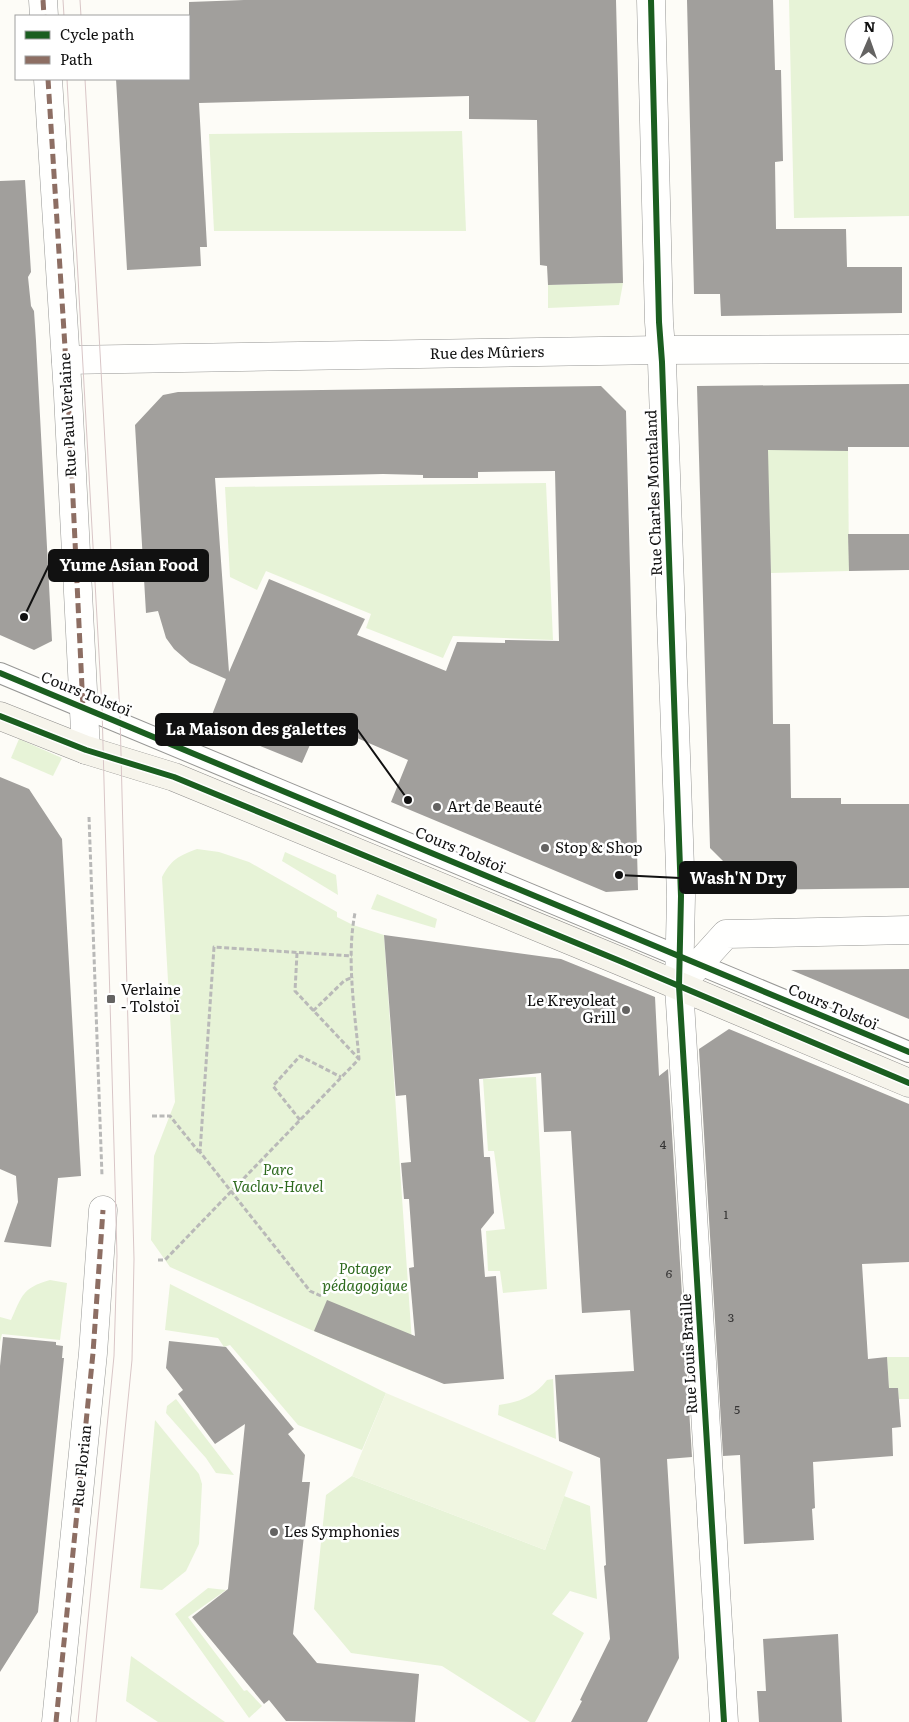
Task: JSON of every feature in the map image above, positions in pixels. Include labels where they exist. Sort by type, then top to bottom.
[{"type":"main road","points":[[0,716],[86,750],[174,777],[909,1083]]},
{"type":"street","points":[[43,0],[44,15]]},
{"type":"street","name":"Rue Charles Montaland","points":[[651,0],[659,322],[681,896],[690,960],[679,986]]},
{"type":"street","name":"Rue Paul Verlaine","points":[[48,80],[66,360],[86,750]]},
{"type":"street","name":"Rue des Mûriers","points":[[66,360],[661,350],[909,349]]},
{"type":"street","points":[[690,960],[726,934],[909,930]]},
{"type":"street","name":"Rue Louis Braille","points":[[679,986],[724,1722]]},
{"type":"street","name":"Rue Florian","points":[[56,1722],[93,1353],[103,1210]]},
{"type":"lane","name":"Cours Tolstoï","points":[[0,673],[909,1052]]},
{"type":"path","points":[[89,817],[103,1210]]},
{"type":"path","points":[[158,1260],[165,1260],[358,1059],[352,956],[355,913]]},
{"type":"path","points":[[200,1152],[214,947],[352,956]]},
{"type":"path","points":[[297,953],[295,992],[358,1059]]},
{"type":"path","points":[[314,1012],[344,980],[353,977]]},
{"type":"path","points":[[300,1120],[273,1086],[300,1056],[341,1077]]},
{"type":"path","points":[[152,1116],[170,1116],[310,1291],[321,1296]]},
{"type":"green space","points":[[789,0],[909,0],[909,216],[794,218]]},
{"type":"green space","points":[[462,131],[466,231],[214,231],[209,134]]},
{"type":"green space","points":[[623,283],[619,305],[548,308],[548,285]]},
{"type":"green space","points":[[848,447],[849,571],[771,573],[766,450]]},
{"type":"green space","points":[[546,483],[553,640],[453,636],[443,658],[366,628],[371,614],[266,571],[257,590],[230,577],[225,487]]},
{"type":"green space","points":[[19,739],[62,758],[53,776],[11,758]]},
{"type":"green space","name":"Parc Vaclav-Havel","points":[[197,849],[219,852],[249,862],[337,912],[337,917],[353,925],[384,935],[414,1372],[309,1329],[170,1267],[151,1240],[154,1156],[175,1102],[162,877],[176,859]]},
{"type":"green space","points":[[285,852],[336,875],[338,895],[282,861]]},
{"type":"green space","points":[[377,894],[437,919],[435,928],[371,909]]},
{"type":"green space","points":[[536,1077],[547,1289],[503,1293],[500,1271],[488,1271],[486,1231],[505,1229],[494,1151],[488,1151],[483,1079]]},
{"type":"green space","points":[[50,1280],[67,1283],[60,1340],[2,1334],[0,1342],[0,1317],[11,1320],[24,1294],[34,1286]]},
{"type":"green space","points":[[170,1284],[386,1393],[362,1450],[298,1425],[230,1345],[224,1347],[218,1338],[165,1330]]},
{"type":"green space","points":[[887,1357],[909,1357],[909,1399],[899,1399],[898,1388],[889,1388]]},
{"type":"green space","points":[[553,1379],[556,1439],[498,1415],[499,1405],[526,1398],[537,1391],[547,1380]]},
{"type":"green space","points":[[386,1393],[573,1472],[545,1550],[352,1476]]},
{"type":"green space","points":[[176,1399],[234,1475],[216,1473],[206,1458],[166,1413],[167,1406]]},
{"type":"green space","points":[[155,1420],[199,1474],[202,1484],[199,1544],[186,1571],[162,1590],[140,1588]]},
{"type":"green space","points":[[352,1476],[545,1550],[564,1496],[590,1506],[597,1599],[570,1591],[552,1614],[584,1633],[535,1722],[530,1722],[442,1666],[351,1653],[314,1609],[326,1495]]},
{"type":"green space","points":[[208,1588],[226,1590],[188,1617],[244,1691],[247,1690],[262,1706],[249,1718],[175,1614]]},
{"type":"green space","points":[[131,1656],[225,1722],[158,1722],[126,1701]]},
{"type":"building","points":[[244,0],[616,0],[623,283],[548,285],[547,266],[540,265],[537,120],[469,119],[469,96],[199,103],[207,247],[200,247],[201,266],[127,270],[116,80],[190,80],[189,2]]},
{"type":"building","points":[[687,0],[773,0],[775,70],[781,70],[783,161],[775,162],[776,229],[846,229],[847,267],[902,267],[902,313],[721,316],[720,294],[694,294]]},
{"type":"building","points":[[25,180],[31,272],[28,277],[31,306],[34,311],[36,341],[52,641],[34,650],[0,635],[0,181]]},
{"type":"building","points":[[909,384],[909,447],[848,447],[848,451],[768,450],[773,724],[790,724],[791,798],[841,798],[841,804],[909,804],[909,888],[752,890],[710,848],[697,386]]},
{"type":"building","points":[[601,386],[626,411],[638,890],[606,892],[391,802],[408,760],[320,722],[302,763],[208,725],[226,679],[190,663],[174,649],[166,638],[158,611],[146,613],[135,425],[163,395],[178,392]],"holes":[[[555,471],[559,641],[505,640],[505,643],[457,642],[446,671],[357,635],[365,619],[269,579],[229,672],[215,478],[383,474],[423,475],[423,478],[478,478],[478,472]]]},
{"type":"building","points":[[848,534],[909,534],[909,570],[849,571]]},
{"type":"building","points":[[0,777],[29,789],[62,839],[81,1176],[58,1178],[51,1247],[4,1242],[18,1202],[16,1176],[0,1169]]},
{"type":"building","points":[[384,935],[561,959],[655,997],[659,1076],[668,1069],[692,1457],[667,1459],[679,1658],[647,1722],[571,1722],[610,1639],[604,1566],[606,1565],[600,1458],[559,1441],[555,1375],[634,1371],[630,1310],[582,1313],[571,1131],[544,1132],[541,1073],[479,1079],[484,1157],[490,1157],[494,1213],[481,1229],[485,1277],[496,1276],[504,1379],[444,1384],[314,1331],[327,1300],[415,1336],[409,1268],[414,1267],[409,1199],[404,1199],[401,1163],[411,1162],[406,1095],[396,1096]]},
{"type":"building","points":[[909,969],[909,1019],[791,970]]},
{"type":"building","points":[[729,1029],[909,1104],[909,1262],[862,1264],[868,1359],[887,1357],[889,1388],[898,1388],[901,1427],[892,1428],[893,1456],[813,1462],[815,1508],[812,1509],[814,1540],[744,1544],[740,1455],[723,1456],[699,1049]]},
{"type":"building","points":[[3,1337],[56,1342],[56,1345],[63,1346],[62,1358],[64,1358],[38,1612],[0,1672],[0,1366]]},
{"type":"building","name":"Les Symphonies","points":[[169,1341],[226,1347],[294,1429],[288,1434],[305,1455],[302,1482],[310,1482],[293,1634],[317,1663],[419,1674],[415,1722],[286,1721],[269,1700],[264,1704],[192,1617],[228,1589],[245,1424],[215,1444],[178,1394],[183,1390],[166,1368]]},
{"type":"building","points":[[838,1634],[842,1722],[759,1722],[757,1691],[766,1691],[763,1639]]},
{"type":"tram line","points":[[63,0],[64,15]]},
{"type":"tram line","points":[[80,0],[81,15]]},
{"type":"tram line","points":[[67,80],[102,708],[117,1256],[114,1356],[78,1722]]},
{"type":"tram line","points":[[85,80],[120,715],[134,1259],[132,1360],[96,1722]]},
{"type":"marked path","points":[[43,0],[44,15]]},
{"type":"marked path","points":[[48,80],[68,395],[83,708]]},
{"type":"marked path","points":[[56,1722],[93,1353],[103,1210]]},
{"type":"cycle path","points":[[651,0],[659,322],[681,896],[679,986],[724,1722]]},
{"type":"cycle path","points":[[0,673],[909,1052]]},
{"type":"cycle path","points":[[0,716],[86,750],[174,777],[620,961],[909,1083]]},
{"type":"place","name":"Yume Asian Food","points":[[24,617]]},
{"type":"place","name":"La Maison des galettes","points":[[408,800]]},
{"type":"place","name":"Art de Beauté","points":[[437,807]]},
{"type":"place","name":"Stop & Shop","points":[[545,848]]},
{"type":"place","name":"Wash'N Dry","points":[[619,875]]},
{"type":"place","name":"Verlaine - Tolstoï","points":[[111,999]]},
{"type":"place","name":"Le Kreyoleat Grill","points":[[626,1010]]},
{"type":"place","name":"Les Symphonies","points":[[274,1532]]},
{"type":"park label","name":"Potager pédagogique","points":[[365,1278]]}]
